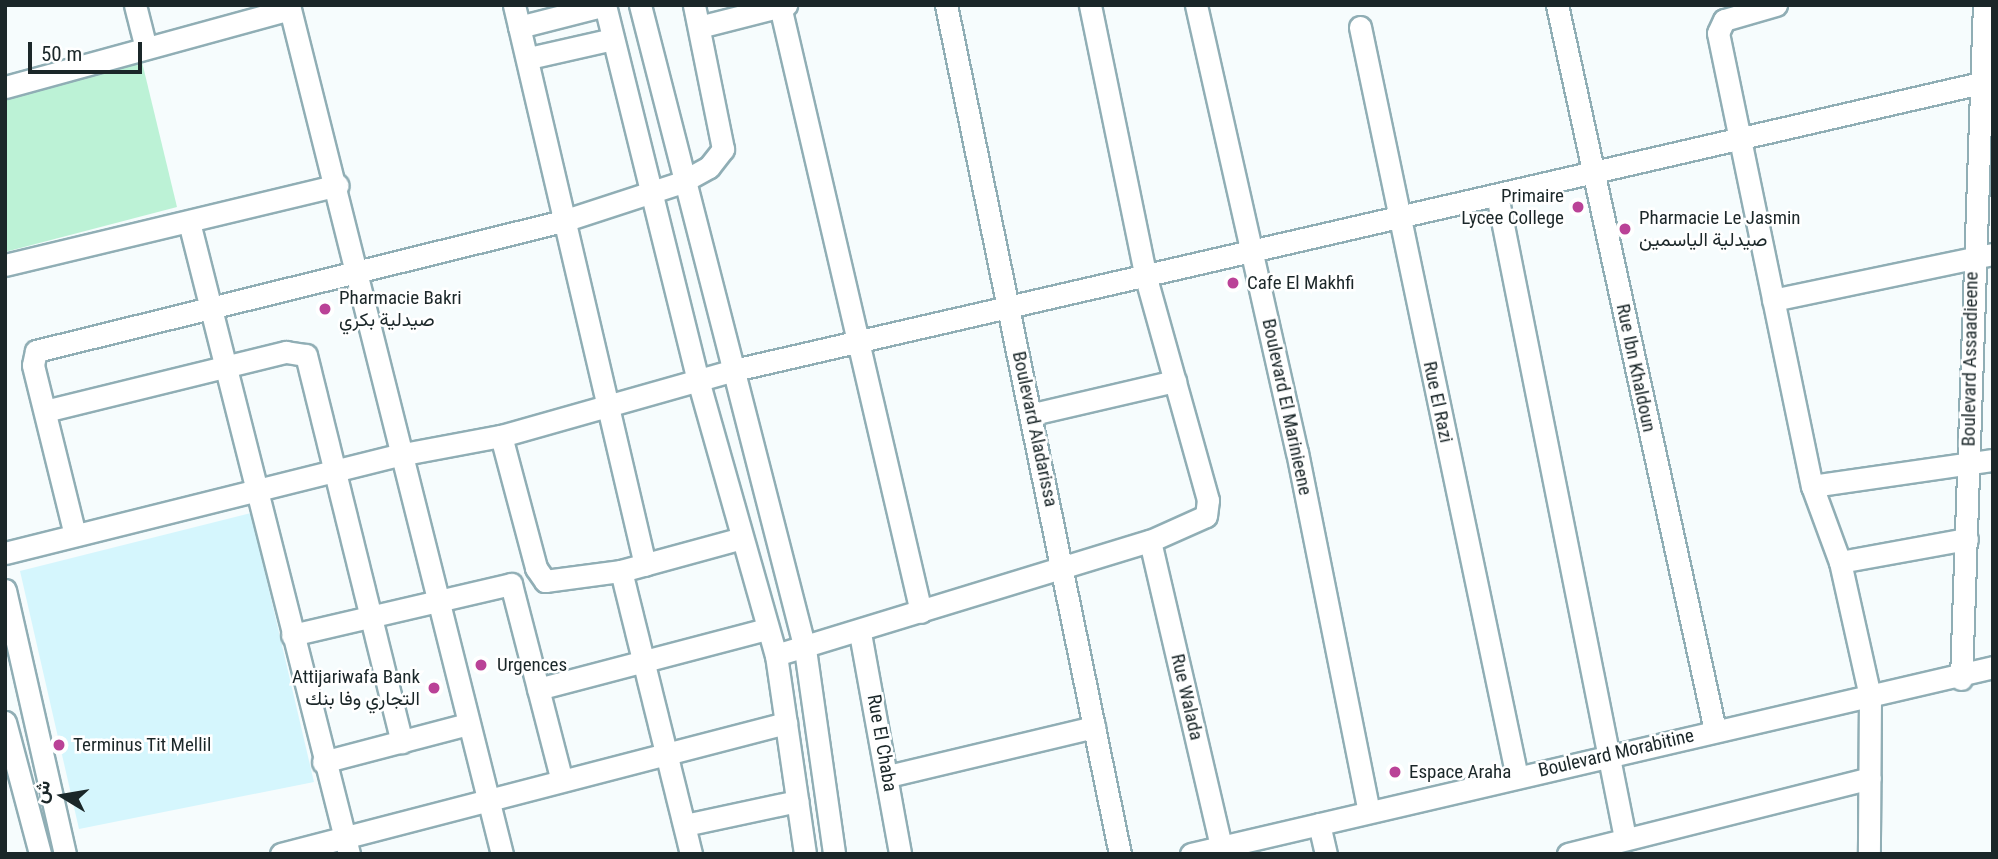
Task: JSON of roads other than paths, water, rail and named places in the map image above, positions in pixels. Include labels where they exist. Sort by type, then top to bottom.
[{"type":"street","points":[[135,5],[146,48]]},
{"type":"street","points":[[514,5],[645,565]]},
{"type":"street","points":[[519,27],[605,5],[698,380],[776,655],[805,854]]},
{"type":"street","points":[[640,5],[730,371],[805,649],[834,854]]},
{"type":"street","points":[[75,535],[33,365],[36,351],[563,221],[682,182],[709,167],[723,149],[694,5]]},
{"type":"street","name":"Boulevard Aladarissa","points":[[946,5],[1033,414],[1120,854]]},
{"type":"street","points":[[776,655],[860,633],[1063,566],[1150,541],[1197,525],[1208,511],[1146,278],[1090,5]]},
{"type":"street","name":"Boulevard El Marinieene","points":[[1196,5],[1253,250],[1369,811]]},
{"type":"street","name":"Rue Ibn Khaldoun","points":[[1558,5],[1714,730]]},
{"type":"street","points":[[1776,5],[1724,20],[1719,28],[1739,139],[1812,486],[1840,562],[1870,696],[1869,854]]},
{"type":"street","name":"Boulevard Assaadieene","points":[[1961,679],[1968,459],[1982,255],[1986,82],[1984,5]]},
{"type":"street","points":[[699,27],[783,6],[863,345],[921,612]]},
{"type":"street","points":[[5,87],[289,7],[337,185],[399,455],[502,854]]},
{"type":"street","name":"Rue El Razi","points":[[1360,27],[1517,777]]},
{"type":"street","points":[[528,58],[613,39]]},
{"type":"street","points":[[5,553],[399,455],[501,436],[606,404],[730,371],[863,345],[1253,250],[1986,82]]},
{"type":"street","points":[[5,265],[337,185]]},
{"type":"street","points":[[1497,195],[1613,754],[1625,838]]},
{"type":"street","points":[[189,222],[323,762],[347,845]]},
{"type":"street","points":[[1773,300],[1982,255]]},
{"type":"street","points":[[45,411],[286,352],[306,355],[402,741]]},
{"type":"street","points":[[1033,414],[1175,382]]},
{"type":"street","points":[[501,436],[542,578],[550,583],[621,571],[742,538]]},
{"type":"street","points":[[1812,486],[1968,459],[1993,460]]},
{"type":"street","points":[[1840,562],[1967,539]]},
{"type":"street","name":"Rue Walada","points":[[1150,541],[1223,850]]},
{"type":"street","points":[[621,571],[691,854]]},
{"type":"street","points":[[292,635],[510,584],[561,778]]},
{"type":"street","points":[[5,590],[65,854]]},
{"type":"street","points":[[537,689],[767,629]]},
{"type":"street","name":"Rue El Chaba","points":[[860,633],[900,854]]},
{"type":"street","points":[[1961,679],[1993,667]]},
{"type":"street","name":"Boulevard Morabitine","points":[[1191,854],[1223,850],[1369,811],[1714,730],[1961,679]]},
{"type":"street","points":[[5,722],[15,797],[40,854]]},
{"type":"street","points":[[281,854],[347,845],[487,796],[786,723]]},
{"type":"street","points":[[323,762],[468,724]]},
{"type":"street","points":[[888,776],[1094,727]]},
{"type":"street","points":[[1568,854],[1870,778]]},
{"type":"street","points":[[685,825],[797,801]]},
{"type":"street","points":[[1319,824],[1326,854]]},
{"type":"place","name":"Primaire Lycee College","points":[[1578,207]]},
{"type":"place","name":"Pharmacie Le Jasmin صيدلية الياسمين","points":[[1625,229]]},
{"type":"place","name":"Cafe El Makhfi","points":[[1233,283]]},
{"type":"place","name":"Pharmacie Bakri صيدلية بكري","points":[[325,309]]},
{"type":"place","name":"Urgences","points":[[481,665]]},
{"type":"place","name":"Attijariwafa Bank التجاري وفا بنك","points":[[434,688]]},
{"type":"place","name":"Terminus Tit Mellil","points":[[59,745]]},
{"type":"place","name":"Espace Araha","points":[[1395,772]]}]
